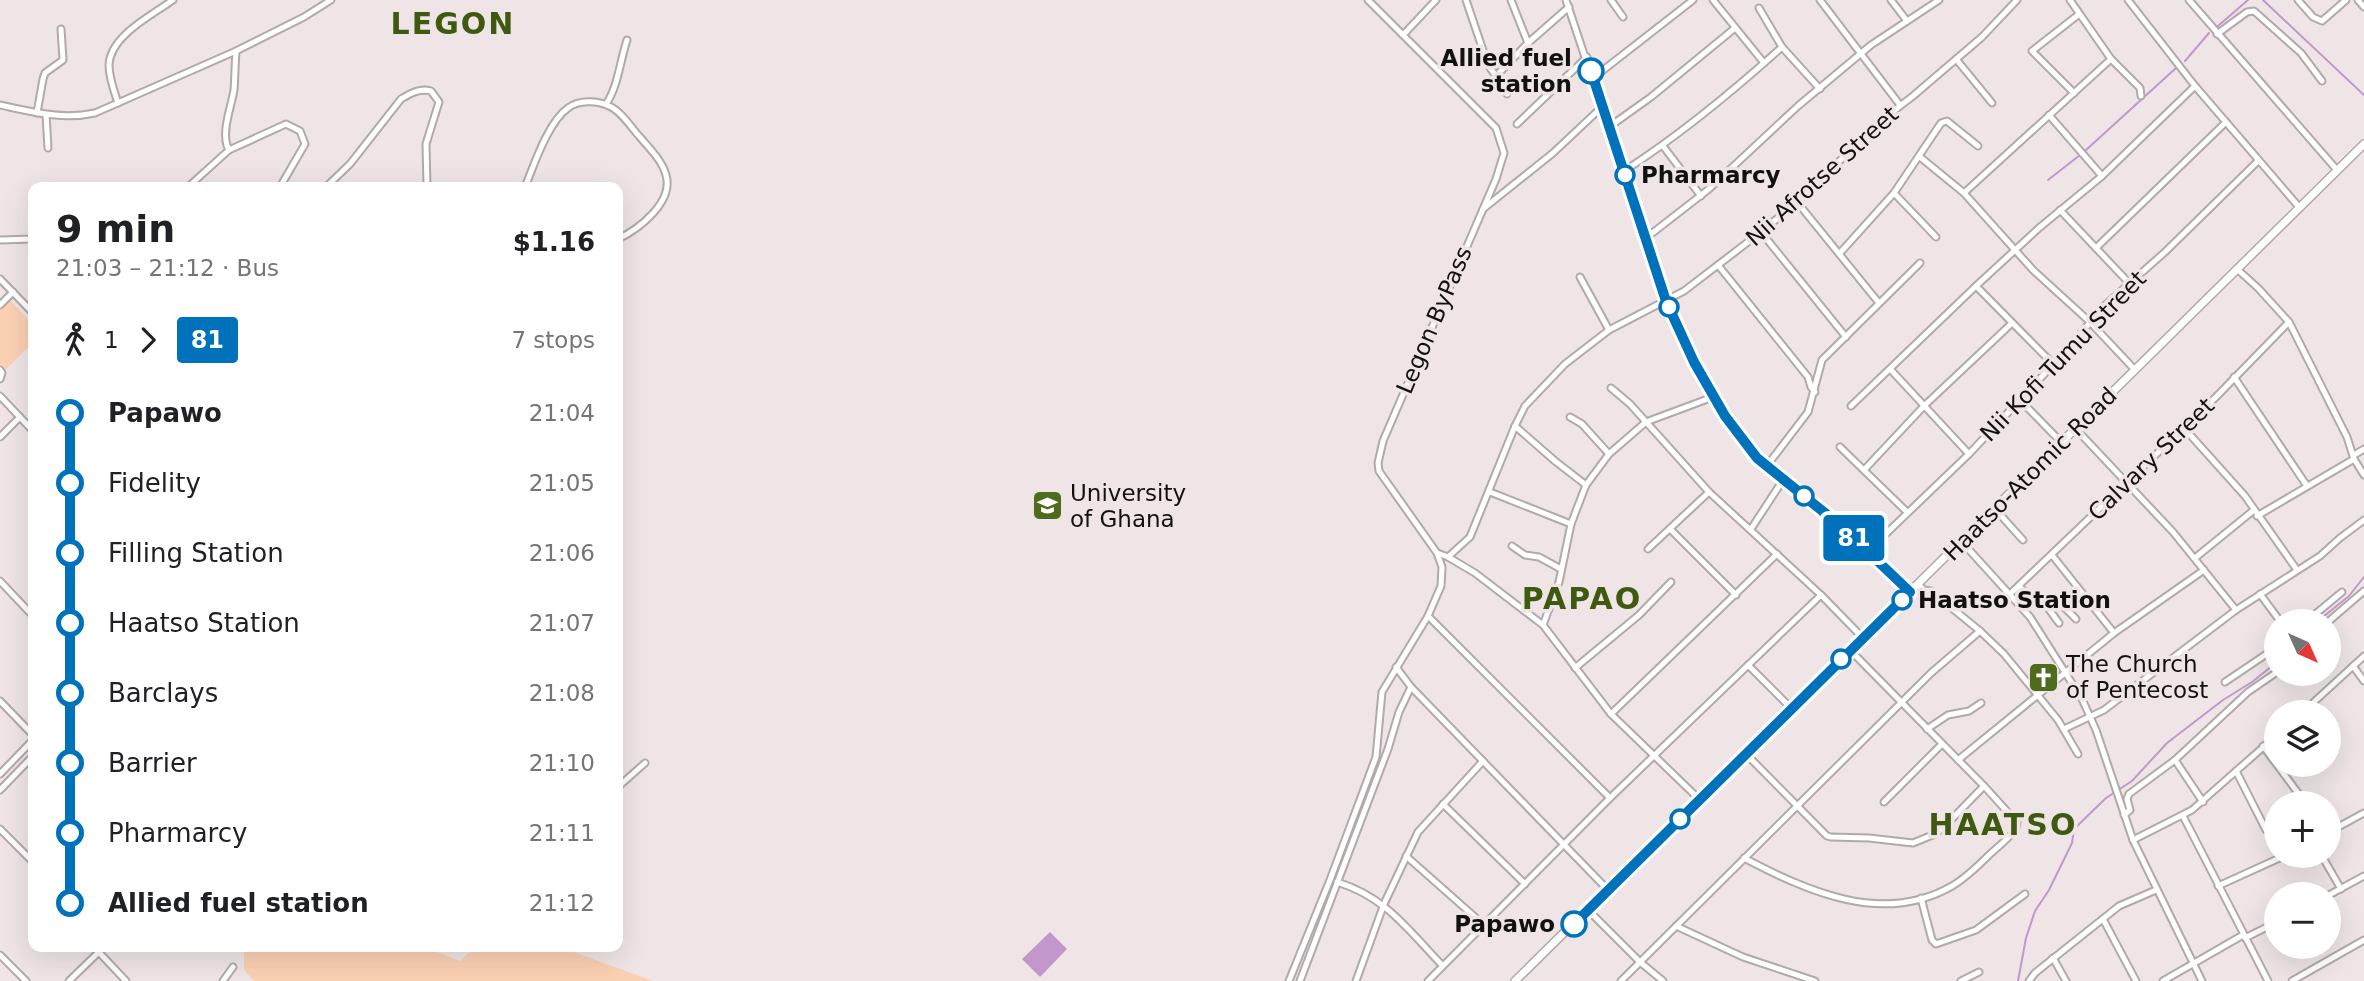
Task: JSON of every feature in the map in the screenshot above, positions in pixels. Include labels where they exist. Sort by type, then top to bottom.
[{"type":"main road","name":"Haatso-Atomic Road","points":[[1516,981],[2364,144]]},
{"type":"street","points":[[118,103],[109,66],[115,46],[173,0]]},
{"type":"street","points":[[0,105],[46,115],[84,115],[118,103],[236,51],[304,17],[331,0]]},
{"type":"street","name":"Legon ByPass","points":[[1289,981],[1376,757],[1382,692],[1428,616],[1441,586],[1442,567],[1437,553],[1379,471],[1378,463],[1383,441],[1496,179],[1504,153],[1496,128],[1368,0]]},
{"type":"street","points":[[1403,36],[1436,0]]},
{"type":"street","points":[[1466,0],[1488,65],[1507,94]]},
{"type":"street","points":[[1511,0],[1528,43]]},
{"type":"street","points":[[1611,0],[1623,17]]},
{"type":"street","points":[[1593,78],[1693,0]]},
{"type":"street","points":[[1713,0],[1764,63]]},
{"type":"street","points":[[1820,0],[1900,105]]},
{"type":"street","points":[[1891,0],[1907,21]]},
{"type":"street","points":[[1646,238],[1701,196],[1798,106],[1861,54],[1939,0]]},
{"type":"street","name":"Nii Afrotse Street","points":[[1448,557],[1471,537],[1515,426],[1530,399],[1576,354],[1609,330],[1684,291],[1761,232],[1797,202],[1882,120],[1995,25],[2017,0]]},
{"type":"street","points":[[2070,0],[2111,59],[2140,88],[2141,96]]},
{"type":"street","points":[[2128,0],[2196,86],[2299,207]]},
{"type":"street","points":[[2189,0],[2337,170]]},
{"type":"street","points":[[2298,0],[2313,17],[2322,21],[2346,0]]},
{"type":"street","points":[[2358,0],[2364,7]]},
{"type":"street","points":[[1496,76],[1568,3],[1666,301],[1713,397],[1742,441],[1766,467],[1828,514],[1910,592]]},
{"type":"street","points":[[1759,8],[1782,47],[1820,89]]},
{"type":"street","points":[[2217,34],[2247,12],[2254,11],[2301,52],[2322,81]]},
{"type":"street","points":[[2074,93],[2032,51],[2078,15]]},
{"type":"street","points":[[1609,127],[1631,113],[1735,28]]},
{"type":"street","points":[[37,113],[43,79],[46,73],[62,60],[61,29]]},
{"type":"street","points":[[606,104],[614,93],[627,40]]},
{"type":"street","points":[[1624,171],[1663,146],[1782,47]]},
{"type":"street","points":[[229,150],[226,132],[234,90],[236,51]]},
{"type":"street","points":[[1517,124],[1587,57]]},
{"type":"street","points":[[1956,59],[1992,103]]},
{"type":"street","points":[[1964,193],[2111,59]]},
{"type":"street","points":[[1852,406],[1976,286],[2102,176],[2196,86]]},
{"type":"street","points":[[331,182],[350,164],[401,99],[426,89],[431,91],[439,102],[426,144],[427,182]]},
{"type":"street","points":[[527,182],[552,126],[566,109],[579,102],[606,104],[615,109],[653,152],[667,178],[661,201],[652,213],[641,225],[623,236]]},
{"type":"street","points":[[1482,209],[1553,153],[1602,106]]},
{"type":"street","points":[[46,115],[48,148]]},
{"type":"street","points":[[2049,116],[2102,176]]},
{"type":"street","points":[[1840,253],[1894,193],[1944,121],[1978,146]]},
{"type":"street","points":[[2096,248],[2226,122]]},
{"type":"street","points":[[195,182],[229,150],[281,125],[294,126],[300,131],[305,145],[283,182]]},
{"type":"street","points":[[1663,146],[1701,196]]},
{"type":"street","points":[[1920,157],[1964,193],[2033,270],[2090,322],[2135,370]]},
{"type":"street","name":"Nii Kofi Tumu Street","points":[[1868,551],[1969,454],[2054,365],[2090,322],[2258,161]]},
{"type":"street","points":[[1894,193],[1936,237]]},
{"type":"street","points":[[1797,202],[1879,303]]},
{"type":"street","points":[[2060,210],[2130,284]]},
{"type":"street","points":[[1761,232],[1846,337]]},
{"type":"street","points":[[0,240],[28,239]]},
{"type":"street","points":[[1766,467],[1805,418],[1822,360],[1920,263]]},
{"type":"street","points":[[1718,265],[1808,377],[1815,391]]},
{"type":"street","points":[[2236,269],[2258,288],[2289,322],[2364,475]]},
{"type":"street","points":[[1580,277],[1609,330]]},
{"type":"street","points":[[0,279],[28,308]]},
{"type":"street","points":[[1976,286],[2054,365]]},
{"type":"street","points":[[0,305],[13,292]]},
{"type":"street","name":"Calvary Street","points":[[2010,594],[2184,428],[2289,322]]},
{"type":"street","points":[[1864,470],[1924,406],[2011,324]]},
{"type":"street","points":[[0,370],[1,379]]},
{"type":"street","points":[[1891,370],[1969,454]]},
{"type":"street","points":[[1808,377],[1818,374]]},
{"type":"street","points":[[2234,377],[2307,486]]},
{"type":"street","points":[[1611,388],[1630,404],[1709,492],[1821,595],[1863,638]]},
{"type":"street","points":[[0,396],[28,425]]},
{"type":"street","points":[[1543,625],[1551,606],[1571,524],[1586,485],[1609,454],[1646,422],[1713,397]]},
{"type":"street","points":[[2020,400],[2061,442]]},
{"type":"street","points":[[1570,416],[1582,424],[1609,454]]},
{"type":"street","points":[[0,437],[20,417]]},
{"type":"street","points":[[1515,426],[1586,485]]},
{"type":"street","points":[[2184,428],[2227,474],[2297,570]]},
{"type":"street","points":[[2075,429],[2195,558],[2236,610]]},
{"type":"street","points":[[1840,447],[1907,512]]},
{"type":"street","points":[[2195,558],[2255,513],[2307,486],[2364,449]]},
{"type":"street","points":[[1751,529],[1783,480]]},
{"type":"street","points":[[1490,492],[1571,524]]},
{"type":"street","points":[[1648,550],[1709,492]]},
{"type":"street","points":[[1995,509],[2023,540]]},
{"type":"street","points":[[2064,729],[2091,718],[2115,703],[2236,610],[2320,556],[2364,520]]},
{"type":"street","points":[[1670,529],[1736,595]]},
{"type":"street","points":[[1962,542],[2010,594],[2066,671],[2091,718],[2133,840],[2202,981]]},
{"type":"street","points":[[1512,546],[1521,553],[1539,557],[1561,569]]},
{"type":"street","points":[[1437,553],[1475,573],[1543,625],[1611,713],[1700,800]]},
{"type":"street","points":[[1611,713],[1777,554]]},
{"type":"street","points":[[2052,555],[2114,633]]},
{"type":"street","points":[[1958,760],[2114,633],[2204,569]]},
{"type":"street","points":[[0,581],[28,611]]},
{"type":"street","points":[[1575,668],[1639,615],[1671,582]]},
{"type":"street","points":[[1918,584],[1980,631],[2004,654],[2064,729],[2078,754]]},
{"type":"street","points":[[2018,586],[2041,602],[2059,623]]},
{"type":"street","points":[[2342,610],[2364,591]]},
{"type":"street","points":[[2321,609],[2342,593]]},
{"type":"street","points":[[2260,594],[2271,609]]},
{"type":"street","points":[[1428,981],[1610,798],[1821,595]]},
{"type":"street","points":[[2041,602],[2061,604],[2076,619]]},
{"type":"street","points":[[1428,616],[1610,798]]},
{"type":"street","points":[[1621,981],[1931,673],[1980,631]]},
{"type":"street","points":[[1744,858],[1795,884],[1852,902],[1883,904],[1944,891],[1961,881],[2016,829],[2017,823],[1984,786],[1850,650]]},
{"type":"street","points":[[2224,682],[2264,656]]},
{"type":"street","points":[[2316,700],[2364,656]]},
{"type":"street","points":[[1748,665],[1791,709]]},
{"type":"street","points":[[2353,666],[2364,681]]},
{"type":"street","points":[[1396,667],[1410,687],[1608,890]]},
{"type":"street","points":[[2124,815],[2130,810],[2127,799],[2129,794],[2175,760],[2230,707],[2264,681]]},
{"type":"street","points":[[1300,981],[1410,687]]},
{"type":"street","points":[[0,701],[28,735]]},
{"type":"street","points":[[1927,729],[1948,715],[1969,711],[1981,703]]},
{"type":"street","points":[[1884,802],[1942,744]]},
{"type":"street","points":[[0,774],[28,746]]},
{"type":"street","points":[[2133,840],[2183,816],[2203,802],[2263,746],[2297,791]]},
{"type":"street","points":[[1746,754],[1828,837],[1869,838],[1913,844],[1935,834],[1984,786]]},
{"type":"street","points":[[2175,760],[2203,802]]},
{"type":"street","points":[[0,790],[28,761]]},
{"type":"street","points":[[1356,981],[1384,904],[1418,832],[1483,761]]},
{"type":"street","points":[[623,783],[645,763]]},
{"type":"street","points":[[2236,771],[2264,826]]},
{"type":"street","points":[[1443,804],[1525,884]]},
{"type":"street","points":[[2341,825],[2364,813]]},
{"type":"street","points":[[2183,816],[2268,981]]},
{"type":"street","points":[[0,829],[28,857]]},
{"type":"street","points":[[1406,856],[1484,925]]},
{"type":"street","points":[[2218,886],[2264,865]]},
{"type":"street","points":[[2341,888],[2364,876]]},
{"type":"street","points":[[1337,882],[1354,887],[1384,904],[1442,965]]},
{"type":"street","points":[[2029,981],[2053,958],[2119,906],[2156,890]]},
{"type":"street","points":[[1921,898],[1932,940],[1936,944],[1976,930],[2025,894]]},
{"type":"street","points":[[1588,910],[1663,981]]},
{"type":"street","points":[[2103,919],[2136,981]]},
{"type":"street","points":[[1676,926],[1743,957],[1815,981]]},
{"type":"street","points":[[2163,981],[2264,928]]},
{"type":"street","points":[[2292,981],[2364,940]]},
{"type":"street","points":[[69,981],[94,952]]},
{"type":"street","points":[[98,952],[126,981]]},
{"type":"street","points":[[0,955],[26,981]]},
{"type":"street","points":[[2053,958],[2066,981]]},
{"type":"street","points":[[223,981],[233,967]]},
{"type":"street","points":[[1961,981],[1979,972]]},
{"type":"shaded area","points":[[10,300],[28,320],[28,348],[5,370],[0,365],[0,309]]},
{"type":"shaded area","points":[[1050,932],[1067,949],[1040,977],[1022,959]]},
{"type":"shaded area","points":[[244,952],[437,952],[460,961],[470,952],[574,952],[653,981],[254,981],[244,970]]},
{"type":"waterway","points":[[2218,26],[2248,0]]},
{"type":"waterway","points":[[2263,0],[2364,95]]},
{"type":"waterway","points":[[2185,61],[2209,33]]},
{"type":"waterway","points":[[2086,150],[2176,68]]},
{"type":"waterway","points":[[2048,180],[2080,155]]},
{"type":"waterway","points":[[2333,609],[2349,596],[2364,577]]},
{"type":"waterway","points":[[2018,981],[2026,938],[2035,911],[2049,890],[2072,843],[2074,829],[2106,798],[2132,781],[2167,743],[2264,672]]},
{"type":"bus line","name":"81","points":[[1574,924],[1910,592],[1841,526],[1750,452],[1725,416],[1694,362],[1666,301],[1591,71]]},
{"type":"place","name":"Allied fuel station","points":[[1591,71]]},
{"type":"place","name":"Pharmarcy","points":[[1625,175]]},
{"type":"place","name":"University of Ghana","points":[[1047,506]]},
{"type":"place","name":"Haatso Station","points":[[1902,600]]},
{"type":"place","name":"The Church of Pentecost","points":[[2043,677]]},
{"type":"place","name":"Papawo","points":[[1574,924]]},
{"type":"district","name":"LEGON","points":[[453,24]]},
{"type":"district","name":"PAPAO","points":[[1582,599]]},
{"type":"district","name":"HAATSO","points":[[2003,825]]}]
